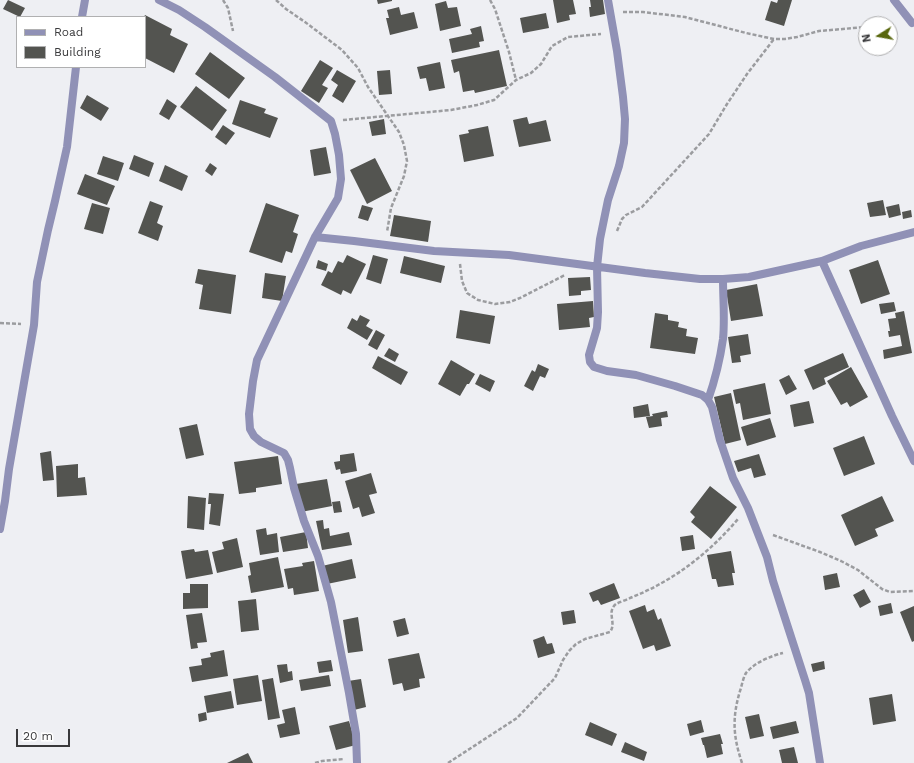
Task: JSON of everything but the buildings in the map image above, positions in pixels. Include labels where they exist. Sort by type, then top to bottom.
[{"type":"street","points":[[82,16],[85,0]]},
{"type":"street","points":[[159,0],[178,10],[275,76],[330,121],[335,134],[341,179],[338,198],[315,237],[257,360],[249,414],[250,429],[254,436],[260,442],[284,454],[288,460],[294,488],[304,521],[318,556],[331,602],[350,700],[356,734],[357,760]]},
{"type":"street","points":[[608,0],[611,11],[623,97],[625,119],[624,143],[604,219],[597,267],[597,328],[589,355],[590,362],[594,367],[606,371],[636,376],[675,386],[702,395],[708,400],[712,407],[720,440],[727,460],[767,557],[773,581],[796,649],[809,693],[820,763]]},
{"type":"street","points":[[894,0],[912,22]]},
{"type":"street","points":[[0,529],[34,325],[37,282],[66,147],[76,68]]},
{"type":"street","points":[[315,237],[434,251],[509,255],[700,279],[723,279],[749,277],[822,261],[861,246],[914,232]]},
{"type":"street","points":[[822,261],[914,461]]},
{"type":"street","points":[[708,400],[716,377],[723,339],[723,279]]},
{"type":"path","points":[[223,0],[228,8],[236,49]]},
{"type":"path","points":[[276,0],[342,50],[358,68],[368,87],[401,138],[407,161],[404,176],[391,208],[386,245]]},
{"type":"path","points":[[490,0],[495,9],[509,52],[516,80]]},
{"type":"path","points":[[611,11],[643,12],[685,17],[774,39],[797,37],[819,31],[858,28]]},
{"type":"path","points":[[330,121],[451,110],[494,100],[516,80],[532,73],[541,64],[552,46],[568,36],[614,33]]},
{"type":"path","points":[[600,247],[613,238],[622,219],[626,215],[642,207],[709,134],[726,104],[774,39]]},
{"type":"path","points":[[461,252],[460,266],[462,281],[467,293],[478,300],[495,304],[510,302],[520,298],[583,265]]},
{"type":"path","points":[[0,323],[34,325]]},
{"type":"path","points":[[448,763],[517,718],[555,678],[563,660],[576,644],[585,639],[610,632],[613,625],[611,614],[615,605],[644,592],[677,574],[710,548],[728,531],[748,508]]},
{"type":"path","points":[[756,528],[841,561],[858,570],[882,589],[890,592],[914,591]]},
{"type":"path","points":[[742,763],[734,729],[738,700],[746,674],[765,659],[796,649]]},
{"type":"path","points":[[315,763],[322,761],[357,760]]}]
